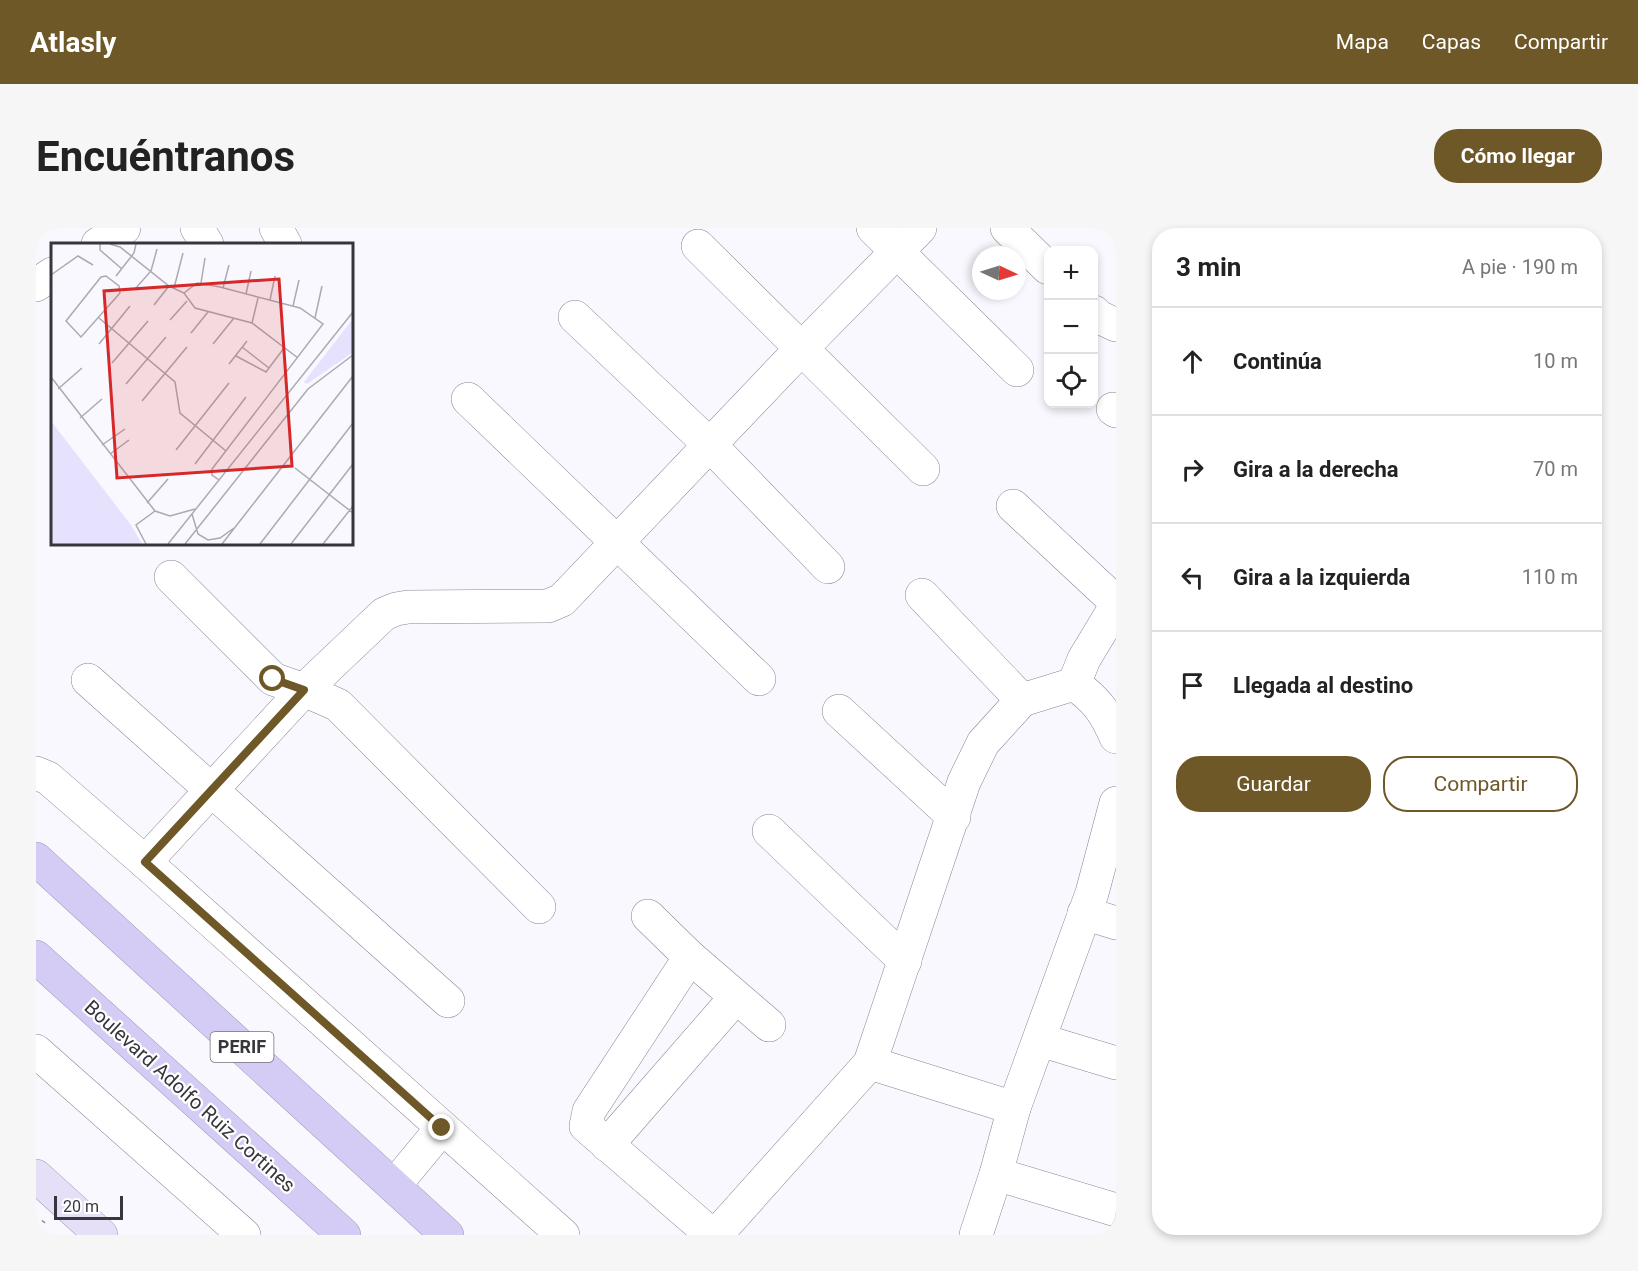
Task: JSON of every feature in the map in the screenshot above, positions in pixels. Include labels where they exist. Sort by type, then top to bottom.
[{"type":"highway","name":"PERIF","points":[[37,860],[447,1235]]},
{"type":"highway","name":"Boulevard Adolfo Ruiz Cortines","points":[[36,957],[344,1235]]},
{"type":"main road","points":[[36,1176],[101,1235]]},
{"type":"street","points":[[100,243],[124,228]]},
{"type":"street","points":[[197,228],[206,243]]},
{"type":"street","points":[[276,228],[284,243]]},
{"type":"street","points":[[873,228],[1017,370]]},
{"type":"street","points":[[145,862],[304,690],[374,623],[390,611],[408,607],[548,606],[562,600],[802,348],[920,228]]},
{"type":"street","points":[[1007,228],[1044,264]]},
{"type":"street","points":[[698,246],[923,469]]},
{"type":"street","points":[[36,285],[51,275]]},
{"type":"street","points":[[1098,316],[1116,325]]},
{"type":"street","points":[[575,317],[711,446],[828,567]]},
{"type":"street","points":[[468,399],[759,679]]},
{"type":"street","points":[[1013,506],[1113,618],[1084,659],[1074,684]]},
{"type":"street","points":[[171,576],[273,679],[338,705],[539,907]]},
{"type":"street","points":[[922,595],[1022,700]]},
{"type":"street","points":[[88,680],[448,1001]]},
{"type":"street","points":[[690,957],[589,1112],[586,1126],[714,1235],[870,1063],[964,782],[983,743],[1022,700],[1074,684]]},
{"type":"street","points":[[1074,684],[1092,697],[1105,713],[1116,737]]},
{"type":"street","points":[[839,711],[954,817]]},
{"type":"street","points":[[36,773],[48,778],[145,862],[563,1235]]},
{"type":"street","points":[[976,1235],[1014,1108],[1092,893],[1116,803]]},
{"type":"street","points":[[769,831],[905,961]]},
{"type":"street","points":[[1084,913],[1116,923]]},
{"type":"street","points":[[648,916],[690,957],[769,1025]]},
{"type":"street","points":[[607,1145],[736,997]]},
{"type":"street","points":[[1040,1040],[1116,1063]]},
{"type":"street","points":[[36,1051],[244,1235]]},
{"type":"street","points":[[870,1063],[1014,1108]]},
{"type":"street","points":[[394,1186],[442,1128]]},
{"type":"street","points":[[996,1174],[1116,1210]]},
{"type":"route","points":[[273,679],[304,690],[145,862],[442,1128]]}]
